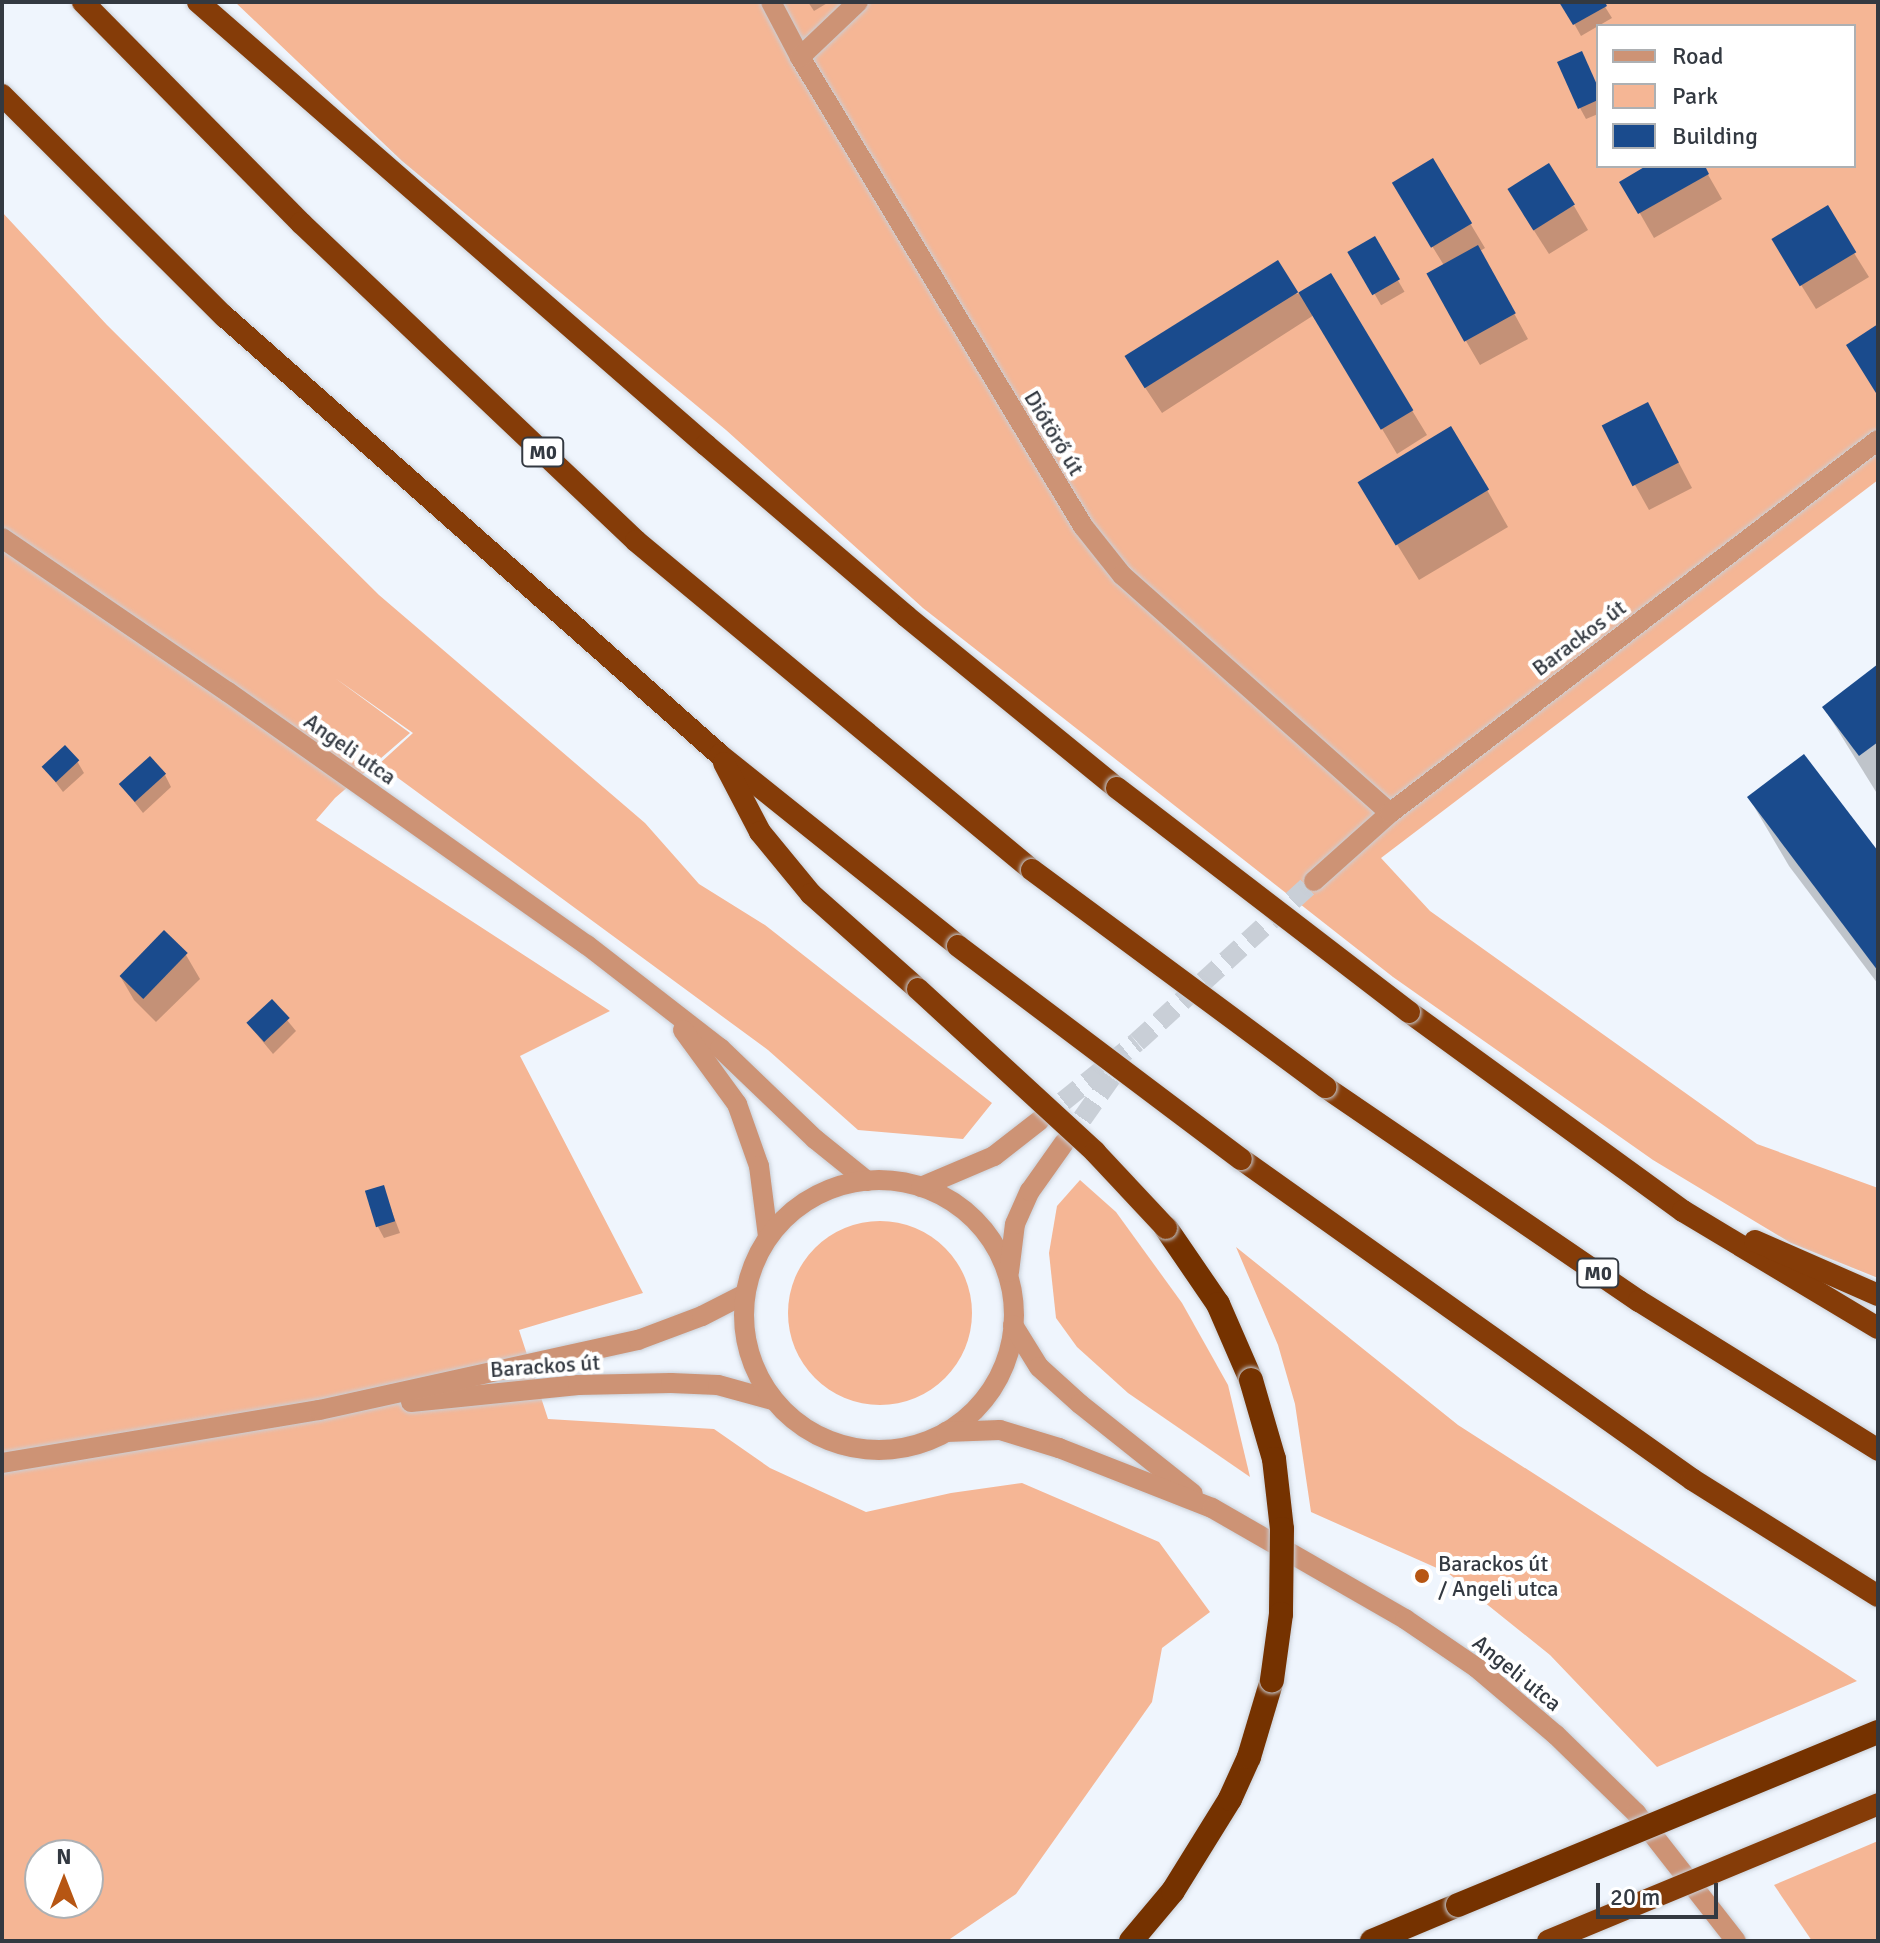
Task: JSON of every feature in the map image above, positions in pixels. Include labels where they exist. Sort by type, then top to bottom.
[{"type":"highway","name":"M0","points":[[83,2],[301,223],[636,541],[1032,870],[1325,1087],[1639,1301],[1878,1450]]},
{"type":"highway","points":[[198,2],[706,445],[906,616],[1117,788],[1409,1012],[1683,1211],[1878,1328]]},
{"type":"highway","points":[[2,95],[224,316],[720,755],[958,946],[1241,1159],[1693,1480],[1878,1596]]},
{"type":"highway","points":[[720,755],[760,832],[811,894],[1095,1152],[1166,1228],[1218,1304],[1251,1380],[1274,1459],[1282,1529],[1281,1614],[1272,1680],[1249,1757],[1230,1799],[1173,1891],[1131,1941]]},
{"type":"highway","points":[[1683,1211],[1878,1295]]},
{"type":"highway","points":[[1372,1941],[1878,1732]]},
{"type":"highway","points":[[1548,1941],[1878,1804]]},
{"type":"street","name":"Diótörő út","points":[[771,2],[800,57],[1083,526],[1122,575],[1390,813]]},
{"type":"street","points":[[800,57],[858,2]]},
{"type":"street","name":"Barackos út","points":[[1314,881],[1390,813],[1878,440]]},
{"type":"street","name":"Angeli utca","points":[[2,538],[506,886],[720,1048],[815,1139],[867,1181]]},
{"type":"street","name":"Angeli utca","points":[[665,1008],[737,1104],[759,1166],[768,1236]]},
{"type":"street","points":[[921,1187],[994,1156],[1040,1120]]},
{"type":"street","points":[[1009,1276],[999,1252],[980,1226],[946,1196],[921,1187],[867,1181],[833,1186],[800,1205],[768,1236],[753,1264],[745,1294],[743,1322],[748,1350],[772,1400],[809,1430],[853,1447],[885,1450],[917,1444],[946,1432],[975,1412],[988,1394],[1009,1349],[1013,1325],[1009,1276],[1020,1213],[1030,1191],[1064,1143]]},
{"type":"street","name":"Barackos út","points":[[2,1463],[319,1410],[638,1340],[702,1316],[745,1294]]},
{"type":"street","name":"Angeli utca","points":[[1013,1325],[1039,1367],[1080,1404],[1212,1508],[1405,1619],[1477,1668],[1556,1735],[1636,1813],[1736,1941]]},
{"type":"street","name":"Barackos út","points":[[319,1410],[625,1384],[718,1385],[772,1400]]},
{"type":"street","name":"Angeli utca","points":[[946,1432],[1000,1430],[1059,1448],[1212,1508]]},
{"type":"green space","points":[[235,2],[1878,2],[1878,480],[1381,858],[1430,911],[1757,1144],[1878,1188],[1878,1278],[1791,1243],[1653,1160],[1393,977],[923,608],[726,430],[402,161]]},
{"type":"green space","points":[[2,212],[107,325],[379,595],[645,823],[699,884],[765,925],[992,1103],[963,1139],[858,1130],[768,1050],[379,764],[413,733],[335,678],[410,733],[335,798],[316,820],[610,1011],[520,1056],[643,1293],[519,1330],[548,1419],[714,1429],[770,1468],[866,1512],[951,1493],[1022,1483],[1159,1542],[1210,1612],[1162,1648],[1152,1702],[1016,1894],[947,1941],[2,1941]]},
{"type":"green space","points":[[1080,1180],[1116,1212],[1182,1303],[1228,1385],[1250,1477],[1128,1393],[1077,1347],[1056,1318],[1049,1253],[1057,1206]]},
{"type":"green space","points":[[880,1221],[915,1228],[945,1248],[965,1278],[972,1313],[965,1348],[945,1378],[915,1398],[880,1405],[845,1398],[815,1378],[795,1348],[788,1313],[795,1278],[815,1248],[845,1228]]},
{"type":"green space","points":[[1236,1247],[1458,1425],[1857,1681],[1657,1767],[1550,1655],[1448,1573],[1311,1512],[1295,1404],[1278,1345]]},
{"type":"green space","points":[[1878,1841],[1878,1941],[1812,1941],[1774,1885]]},
{"type":"building","points":[[1559,2],[1605,2],[1607,6],[1573,25]]},
{"type":"building","points":[[1582,51],[1596,82],[1596,101],[1578,109],[1557,62]]},
{"type":"building","points":[[1433,158],[1472,223],[1431,248],[1392,183]]},
{"type":"building","points":[[1549,163],[1575,205],[1533,231],[1507,189]]},
{"type":"building","points":[[1643,168],[1706,168],[1709,174],[1638,214],[1619,182]]},
{"type":"building","points":[[1828,205],[1856,252],[1800,286],[1771,239]]},
{"type":"building","points":[[1375,236],[1400,279],[1372,295],[1347,252]]},
{"type":"building","points":[[1478,245],[1516,313],[1464,342],[1426,274]]},
{"type":"building","points":[[1278,260],[1298,292],[1145,388],[1125,356]]},
{"type":"building","points":[[1331,273],[1413,410],[1381,430],[1298,293]]},
{"type":"building","points":[[1878,324],[1878,392],[1876,393],[1846,345]]},
{"type":"building","points":[[1648,402],[1679,463],[1633,486],[1602,426]]},
{"type":"building","points":[[1451,426],[1489,489],[1396,546],[1358,482]]},
{"type":"building","points":[[1878,664],[1878,742],[1859,756],[1822,707]]},
{"type":"building","points":[[65,745],[79,760],[56,782],[42,767]]},
{"type":"building","points":[[1804,754],[1878,851],[1878,971],[1747,797]]},
{"type":"building","points":[[150,756],[166,774],[135,802],[119,784]]},
{"type":"building","points":[[164,930],[188,953],[143,999],[120,976]]},
{"type":"building","points":[[272,999],[290,1018],[264,1042],[246,1023]]},
{"type":"building","points":[[384,1185],[395,1221],[376,1227],[365,1191]]},
{"type":"tunnel","points":[[1040,1120],[1137,1042],[1314,881]]},
{"type":"tunnel","points":[[1065,1143],[1120,1065]]},
{"type":"place","name":"Barackos út / Angeli utca","points":[[1422,1576]]}]
